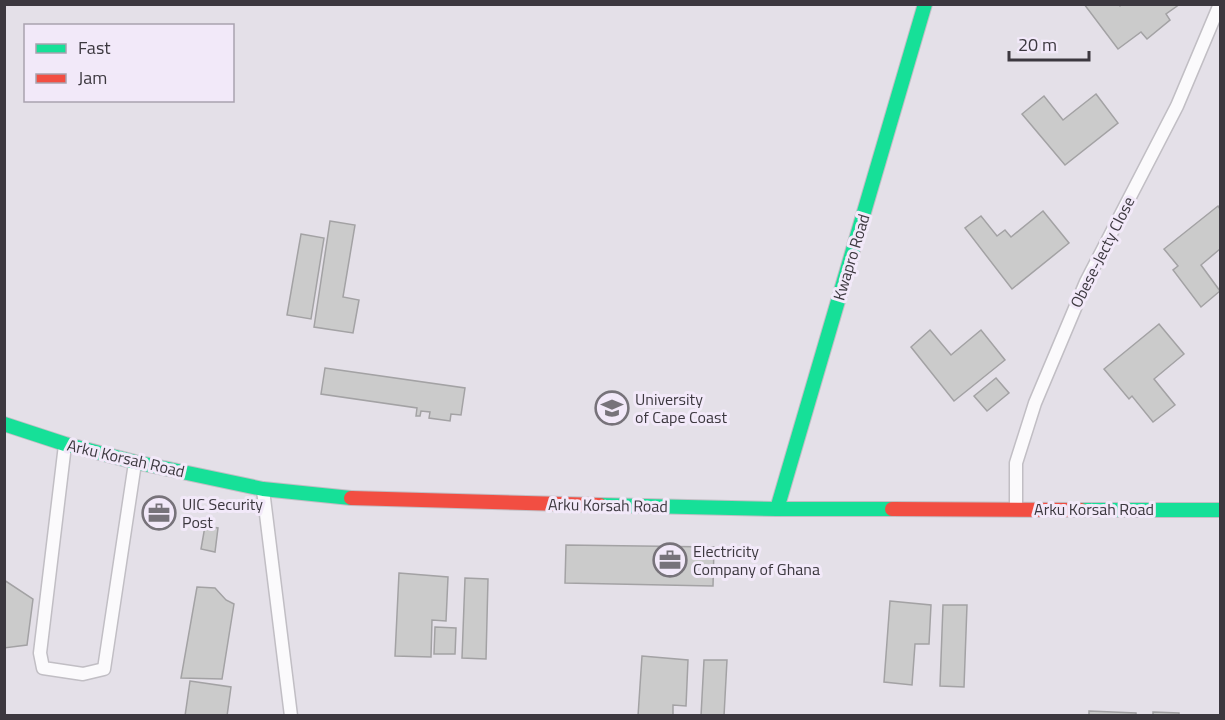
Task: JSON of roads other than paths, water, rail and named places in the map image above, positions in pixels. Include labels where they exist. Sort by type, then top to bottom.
[{"type":"street","name":"Kwapro Road","points":[[777,509],[925,4]]},
{"type":"street","name":"Arku Korsah Road","points":[[4,424],[66,444],[135,462],[263,489],[364,499],[777,509],[1221,510]]},
{"type":"lane","name":"Obese-Jecty Close","points":[[1016,509],[1016,463],[1035,403],[1086,282],[1177,106],[1220,4]]},
{"type":"lane","points":[[66,444],[40,653],[43,669],[83,674],[104,669],[135,462]]},
{"type":"lane","points":[[263,489],[291,716]]},
{"type":"place","name":"University of Cape Coast","points":[[612,408]]},
{"type":"place","name":"UIC Security Post","points":[[159,513]]},
{"type":"place","name":"Electricity Company of Ghana","points":[[670,560]]}]
